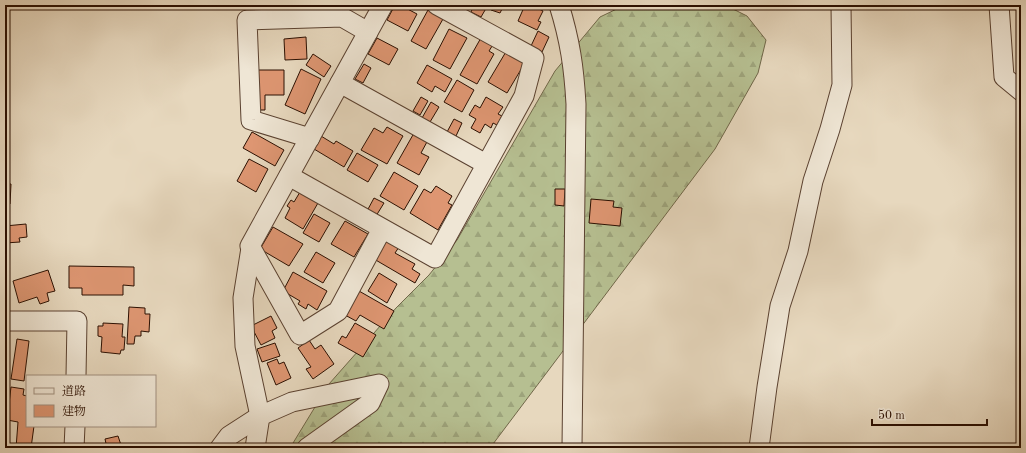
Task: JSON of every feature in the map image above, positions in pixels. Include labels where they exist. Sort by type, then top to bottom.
[{"type":"street","points":[[255,448],[260,416],[245,346],[243,298],[250,246],[383,5]]},
{"type":"street","points":[[289,176],[435,258],[524,96],[534,58],[437,5]]},
{"type":"street","points":[[559,5],[566,29],[574,68],[576,104],[572,448]]},
{"type":"street","points":[[759,448],[780,306],[798,251],[813,181],[830,129],[842,85],[841,5]]},
{"type":"street","points":[[999,5],[1004,77],[1021,91]]},
{"type":"street","points":[[310,138],[251,120],[247,20],[342,17],[368,32]]},
{"type":"street","points":[[340,83],[486,164]]},
{"type":"street","points":[[250,248],[300,335],[338,311],[382,229]]},
{"type":"street","points":[[5,321],[77,321],[76,375]]},
{"type":"street","points":[[220,448],[229,436],[260,416],[292,402],[379,384],[370,403],[307,448]]},
{"type":"street","points":[[74,448],[75,427]]},
{"type":"green space","points":[[625,5],[725,5],[747,16],[766,40],[758,73],[715,149],[490,448],[290,448],[329,384],[396,308],[429,275],[457,240],[555,71],[600,17]]},
{"type":"building","points":[[395,5],[400,5],[417,14],[408,31],[387,20]]},
{"type":"building","points":[[474,5],[488,5],[481,17],[471,12]]},
{"type":"building","points":[[493,5],[504,5],[500,13],[491,10]]},
{"type":"building","points":[[525,5],[531,5],[543,11],[538,21],[541,22],[537,30],[518,21]]},
{"type":"building","points":[[428,10],[443,19],[426,49],[411,41]]},
{"type":"building","points":[[449,29],[467,38],[450,69],[433,60]]},
{"type":"building","points":[[538,31],[549,37],[542,52],[531,46]]},
{"type":"building","points":[[482,36],[494,43],[489,51],[494,54],[477,84],[460,75]]},
{"type":"building","points":[[306,37],[307,59],[285,60],[284,39]]},
{"type":"building","points":[[377,38],[398,49],[389,65],[368,54]]},
{"type":"building","points":[[507,50],[526,61],[507,93],[488,82]]},
{"type":"building","points":[[313,54],[331,66],[324,77],[306,65]]},
{"type":"building","points":[[364,64],[371,68],[363,83],[355,79]]},
{"type":"building","points":[[427,65],[452,79],[445,92],[435,86],[432,92],[417,83]]},
{"type":"building","points":[[301,69],[321,79],[305,114],[285,105]]},
{"type":"building","points":[[254,70],[284,70],[284,95],[265,95],[265,110],[254,110]]},
{"type":"building","points":[[457,80],[474,90],[462,112],[444,102]]},
{"type":"building","points":[[421,97],[428,101],[420,115],[413,111]]},
{"type":"building","points":[[486,97],[503,107],[498,114],[502,116],[497,125],[493,123],[491,128],[485,124],[480,133],[471,128],[476,119],[469,115],[475,105],[480,108]]},
{"type":"building","points":[[431,102],[439,107],[430,122],[422,118]]},
{"type":"building","points":[[454,119],[462,123],[456,136],[447,132]]},
{"type":"building","points":[[387,127],[403,136],[387,164],[361,150],[374,128],[383,133]]},
{"type":"building","points":[[252,132],[284,150],[275,166],[243,148]]},
{"type":"building","points":[[414,133],[428,140],[421,153],[429,157],[419,175],[397,163]]},
{"type":"building","points":[[321,136],[334,144],[336,141],[353,151],[344,167],[314,149]]},
{"type":"building","points":[[357,153],[378,165],[368,182],[347,170]]},
{"type":"building","points":[[249,159],[268,169],[256,192],[237,181]]},
{"type":"building","points":[[394,172],[418,186],[404,210],[380,196]]},
{"type":"building","points":[[5,184],[11,184],[10,204],[5,203]]},
{"type":"building","points":[[436,186],[452,196],[448,203],[452,205],[438,230],[410,213],[424,189],[431,193]]},
{"type":"building","points":[[555,189],[565,189],[564,206],[555,205]]},
{"type":"building","points":[[300,192],[318,203],[303,229],[285,218],[290,208],[287,206],[291,200],[294,202]]},
{"type":"building","points":[[374,198],[384,203],[376,216],[367,211]]},
{"type":"building","points":[[591,199],[614,201],[613,207],[622,208],[620,226],[589,223]]},
{"type":"building","points":[[314,214],[330,223],[319,242],[303,233]]},
{"type":"building","points":[[345,221],[368,234],[354,257],[331,244]]},
{"type":"building","points":[[26,224],[27,237],[19,238],[20,242],[5,243],[5,226]]},
{"type":"building","points":[[273,227],[303,244],[289,266],[260,249]]},
{"type":"building","points":[[386,239],[399,247],[395,253],[415,264],[412,269],[420,274],[415,283],[374,259]]},
{"type":"building","points":[[316,252],[335,263],[323,283],[304,272]]},
{"type":"building","points":[[69,266],[134,267],[134,286],[123,285],[123,295],[82,295],[82,288],[69,288]]},
{"type":"building","points":[[48,270],[55,291],[47,293],[49,301],[40,304],[37,297],[19,303],[13,281]]},
{"type":"building","points":[[293,272],[327,291],[317,310],[308,304],[306,309],[298,304],[300,301],[283,291]]},
{"type":"building","points":[[379,273],[397,284],[387,303],[368,291]]},
{"type":"building","points":[[359,291],[394,311],[384,329],[360,315],[356,321],[345,315]]},
{"type":"building","points":[[129,307],[145,308],[145,314],[150,314],[149,332],[141,331],[141,336],[135,336],[134,344],[127,344]]},
{"type":"building","points":[[271,316],[277,328],[272,331],[275,338],[261,345],[251,326]]},
{"type":"building","points":[[103,323],[123,324],[122,337],[125,337],[124,350],[121,350],[120,354],[101,352],[102,337],[98,336],[98,326],[103,326]]},
{"type":"building","points":[[355,323],[376,335],[363,357],[338,343],[342,336],[346,338]]},
{"type":"building","points":[[17,339],[29,341],[24,381],[11,379]]},
{"type":"building","points":[[309,340],[315,349],[321,345],[334,364],[313,379],[306,369],[311,367],[298,348]]},
{"type":"building","points":[[275,343],[280,356],[262,362],[257,349]]},
{"type":"building","points":[[277,359],[279,364],[284,362],[291,378],[276,385],[267,363]]},
{"type":"building","points":[[11,387],[24,389],[23,395],[26,396],[26,427],[34,427],[31,448],[16,448],[18,422],[7,420]]},
{"type":"building","points":[[118,436],[122,448],[107,448],[105,439]]}]
